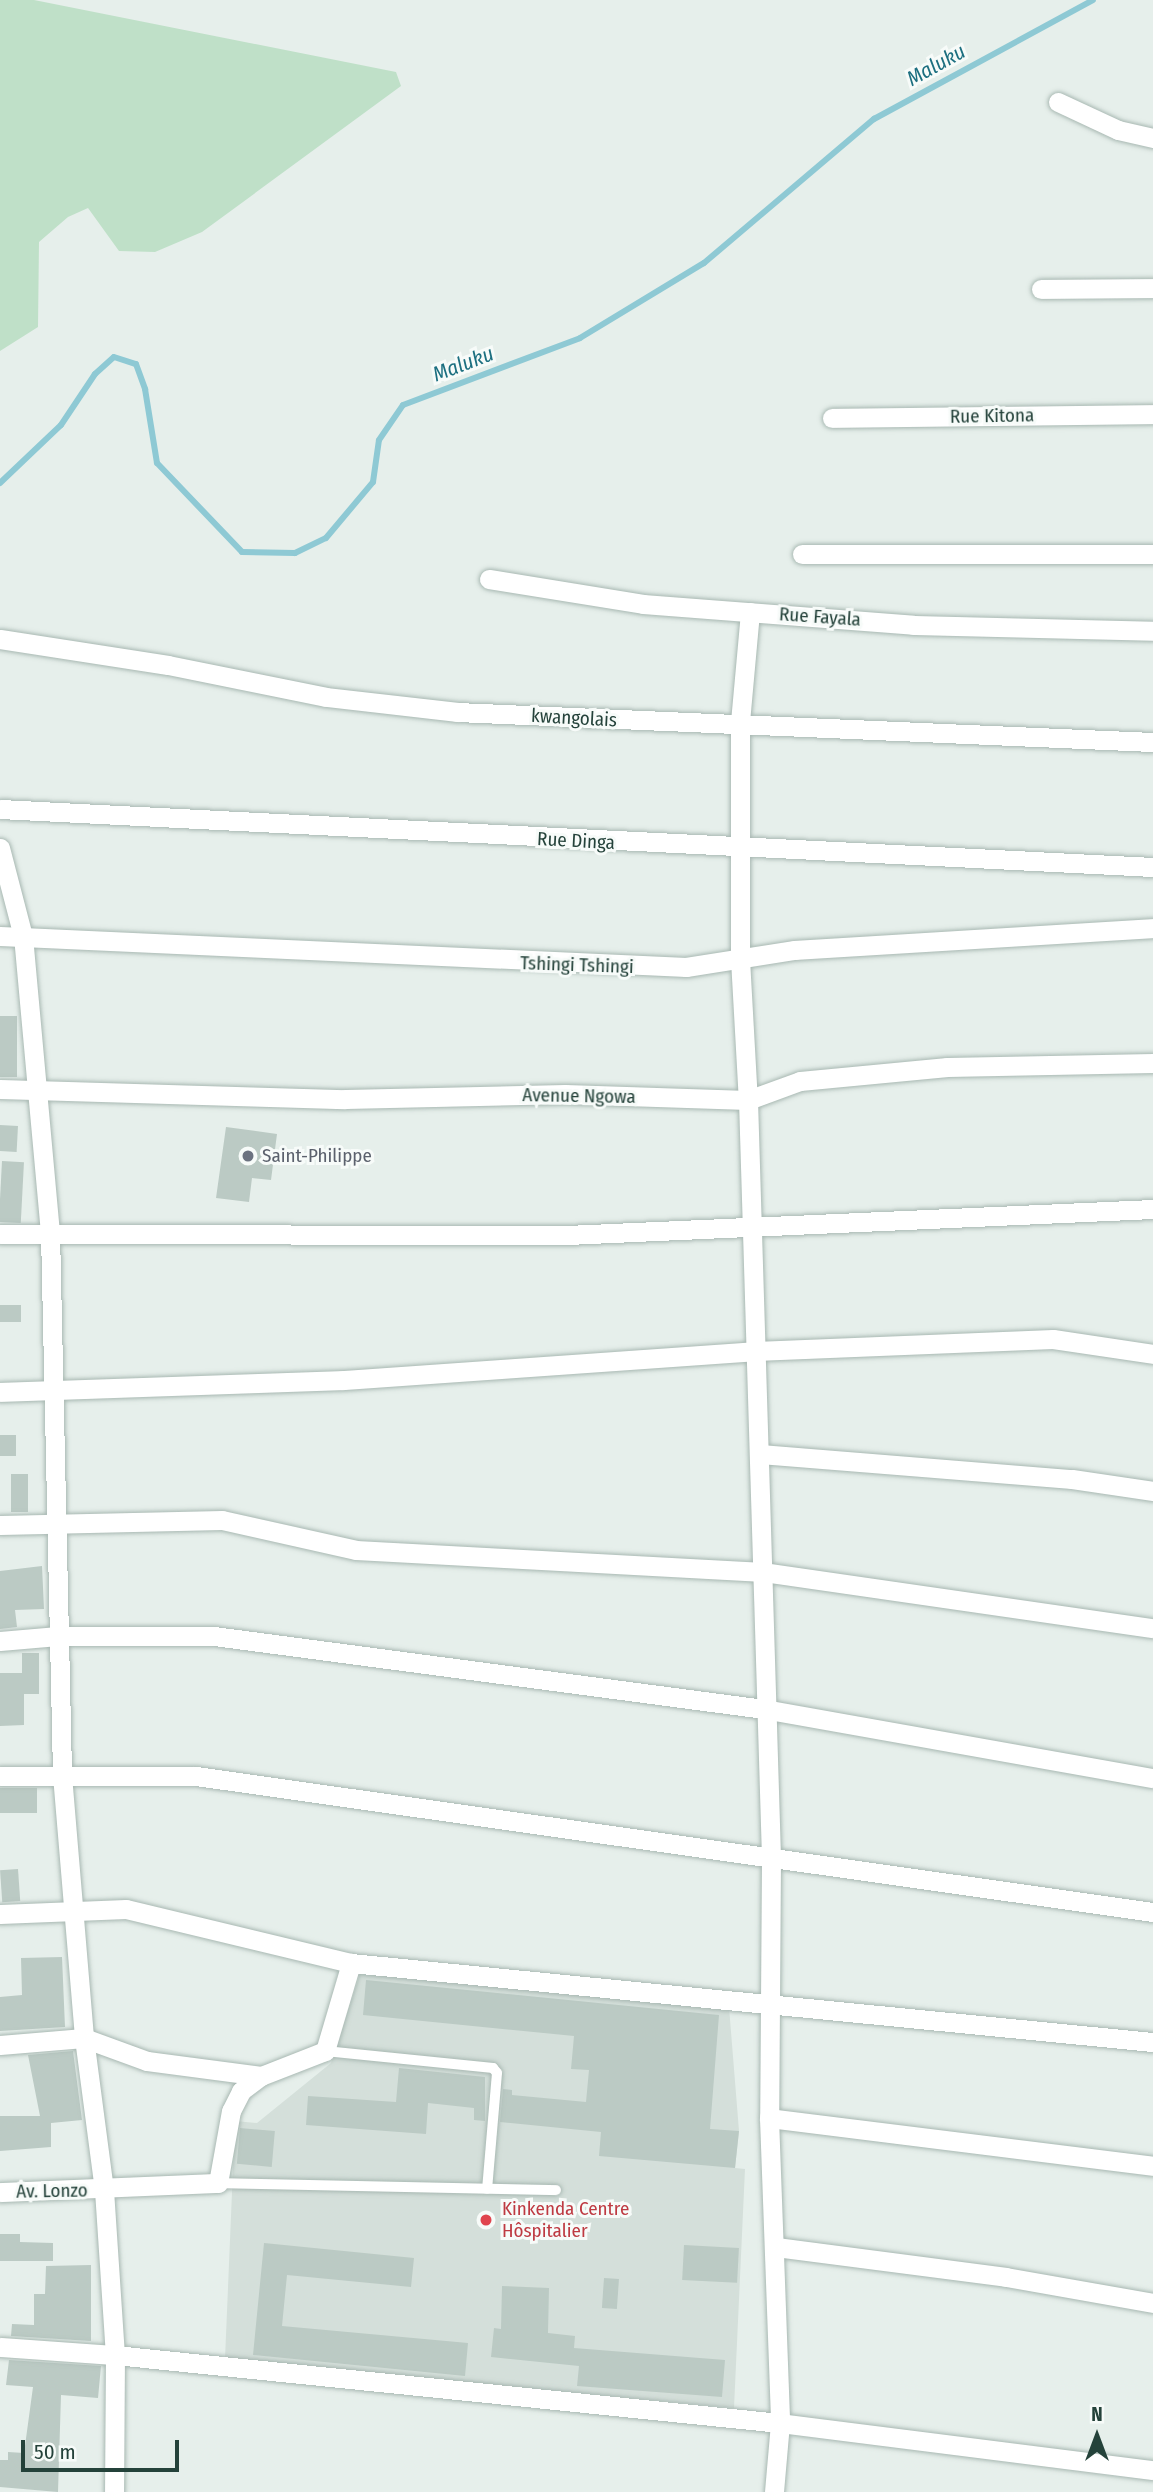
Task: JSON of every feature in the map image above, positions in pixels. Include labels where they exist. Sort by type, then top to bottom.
[{"type":"street","points":[[1058,102],[1118,130],[1153,138]]},
{"type":"street","points":[[1041,289],[1153,288]]},
{"type":"street","name":"Rue Kitona","points":[[832,418],[1153,414]]},
{"type":"street","points":[[802,554],[1153,554]]},
{"type":"street","name":"Rue Fayala","points":[[489,579],[627,602],[913,625],[1153,631]]},
{"type":"street","points":[[750,612],[740,721],[740,959],[748,1100],[760,1454],[764,1709],[771,1859],[769,2118],[776,2247],[780,2423],[774,2492]]},
{"type":"street","name":"kwangolais","points":[[0,639],[168,665],[326,697],[418,707],[619,721],[740,721],[1153,742]]},
{"type":"street","name":"Rue Dinga","points":[[0,809],[741,850],[1153,867]]},
{"type":"street","points":[[0,848],[23,936],[34,1088],[50,1233],[62,1775],[84,2038],[104,2190],[115,2355],[114,2492]]},
{"type":"street","name":"Tshingi Tshingi","points":[[0,936],[622,967],[686,967],[795,950],[1153,928]]},
{"type":"street","name":"Avenue Ngowa","points":[[0,1089],[345,1099],[565,1094],[748,1100],[800,1081],[934,1069],[1153,1063]]},
{"type":"street","points":[[0,1234],[567,1235],[751,1224],[1153,1209]]},
{"type":"street","points":[[0,1392],[356,1379],[755,1351],[1053,1339],[1153,1354]]},
{"type":"street","points":[[760,1454],[1072,1479],[1153,1491]]},
{"type":"street","points":[[0,1525],[222,1520],[356,1550],[763,1572],[1153,1628]]},
{"type":"street","points":[[0,1640],[58,1636],[214,1636],[764,1709],[1153,1778]]},
{"type":"street","points":[[0,1776],[196,1776],[1153,1912]]},
{"type":"street","points":[[0,1914],[75,1914],[126,1909],[351,1963],[772,2001],[1153,2042]]},
{"type":"street","points":[[218,2183],[232,2111],[241,2091],[261,2076],[325,2051],[351,1963]]},
{"type":"street","points":[[0,2045],[84,2038],[147,2061],[261,2076]]},
{"type":"street","points":[[769,2118],[1153,2166]]},
{"type":"street","name":"Av. Lonzo","points":[[0,2192],[104,2190],[218,2183]]},
{"type":"street","points":[[776,2247],[1006,2277],[1153,2303]]},
{"type":"street","points":[[0,2347],[115,2355],[780,2423],[1153,2470]]},
{"type":"lane","points":[[325,2051],[492,2068],[497,2073],[486,2189]]},
{"type":"lane","points":[[218,2183],[556,2190]]},
{"type":"shaded area","name":"Kinkenda Centre Hôspitalier","points":[[360,1974],[729,2007],[739,2131],[735,2168],[745,2169],[734,2408],[225,2359],[235,2121],[257,2123],[331,2063]]},
{"type":"green space","points":[[0,0],[34,0],[396,72],[401,86],[202,232],[155,252],[119,251],[88,208],[68,217],[39,242],[38,327],[0,351]]},
{"type":"building","points":[[0,1016],[17,1016],[17,1077],[0,1077]]},
{"type":"building","points":[[0,1125],[18,1126],[17,1152],[0,1151]]},
{"type":"building","name":"Saint-Philippe","points":[[226,1127],[277,1134],[271,1180],[252,1178],[249,1202],[216,1198]]},
{"type":"building","points":[[2,1161],[24,1162],[21,1223],[0,1222]]},
{"type":"building","points":[[0,1305],[21,1305],[21,1322],[0,1322]]},
{"type":"building","points":[[0,1435],[16,1435],[16,1456],[0,1456]]},
{"type":"building","points":[[11,1474],[28,1474],[28,1512],[11,1512]]},
{"type":"building","points":[[42,1566],[44,1609],[15,1610],[17,1627],[0,1629],[0,1571]]},
{"type":"building","points":[[22,1653],[39,1653],[39,1694],[24,1694],[24,1725],[0,1726],[0,1673],[22,1673]]},
{"type":"building","points":[[0,1788],[37,1788],[37,1813],[0,1813]]},
{"type":"building","points":[[18,1869],[20,1901],[2,1902],[0,1870]]},
{"type":"building","points":[[62,1957],[65,2027],[0,2031],[0,1997],[22,1995],[21,1958]]},
{"type":"building","points":[[366,1980],[719,2015],[710,2129],[739,2131],[735,2168],[599,2156],[601,2132],[500,2122],[503,2089],[512,2090],[512,2095],[586,2102],[589,2070],[571,2069],[574,2036],[363,2015]]},
{"type":"building","points":[[73,2051],[82,2120],[51,2123],[51,2147],[0,2151],[0,2116],[40,2116],[28,2055]]},
{"type":"building","points":[[399,2068],[485,2077],[485,2121],[474,2120],[474,2108],[428,2103],[426,2134],[306,2125],[308,2096],[396,2102]]},
{"type":"building","points":[[240,2128],[275,2131],[272,2167],[237,2164]]},
{"type":"building","points":[[0,2234],[20,2234],[20,2242],[53,2243],[53,2261],[0,2261]]},
{"type":"building","points":[[264,2243],[414,2258],[411,2287],[287,2275],[282,2326],[468,2343],[465,2376],[253,2355]]},
{"type":"building","points":[[684,2245],[739,2248],[737,2283],[682,2280]]},
{"type":"building","points":[[91,2265],[91,2341],[11,2336],[12,2324],[34,2325],[34,2294],[45,2294],[46,2266]]},
{"type":"building","points":[[604,2278],[619,2279],[617,2309],[602,2308]]},
{"type":"building","points":[[502,2286],[549,2288],[548,2333],[575,2336],[574,2348],[725,2360],[722,2397],[577,2386],[579,2366],[491,2357],[494,2328],[501,2329]]},
{"type":"building","points":[[9,2360],[101,2366],[98,2398],[61,2395],[58,2492],[0,2487],[0,2460],[8,2460],[8,2452],[24,2453],[33,2387],[6,2385]]},
{"type":"waterway","name":"Maluku","points":[[0,483],[61,425],[95,374],[114,357],[136,364],[145,389],[157,463],[242,552],[295,553],[326,538],[373,482],[379,440],[403,405],[580,338],[704,263],[874,119],[1093,0]]},
{"type":"place","name":"Saint-Philippe","points":[[248,1156]]},
{"type":"place","name":"Kinkenda Centre Hôspitalier","points":[[486,2220]]}]
